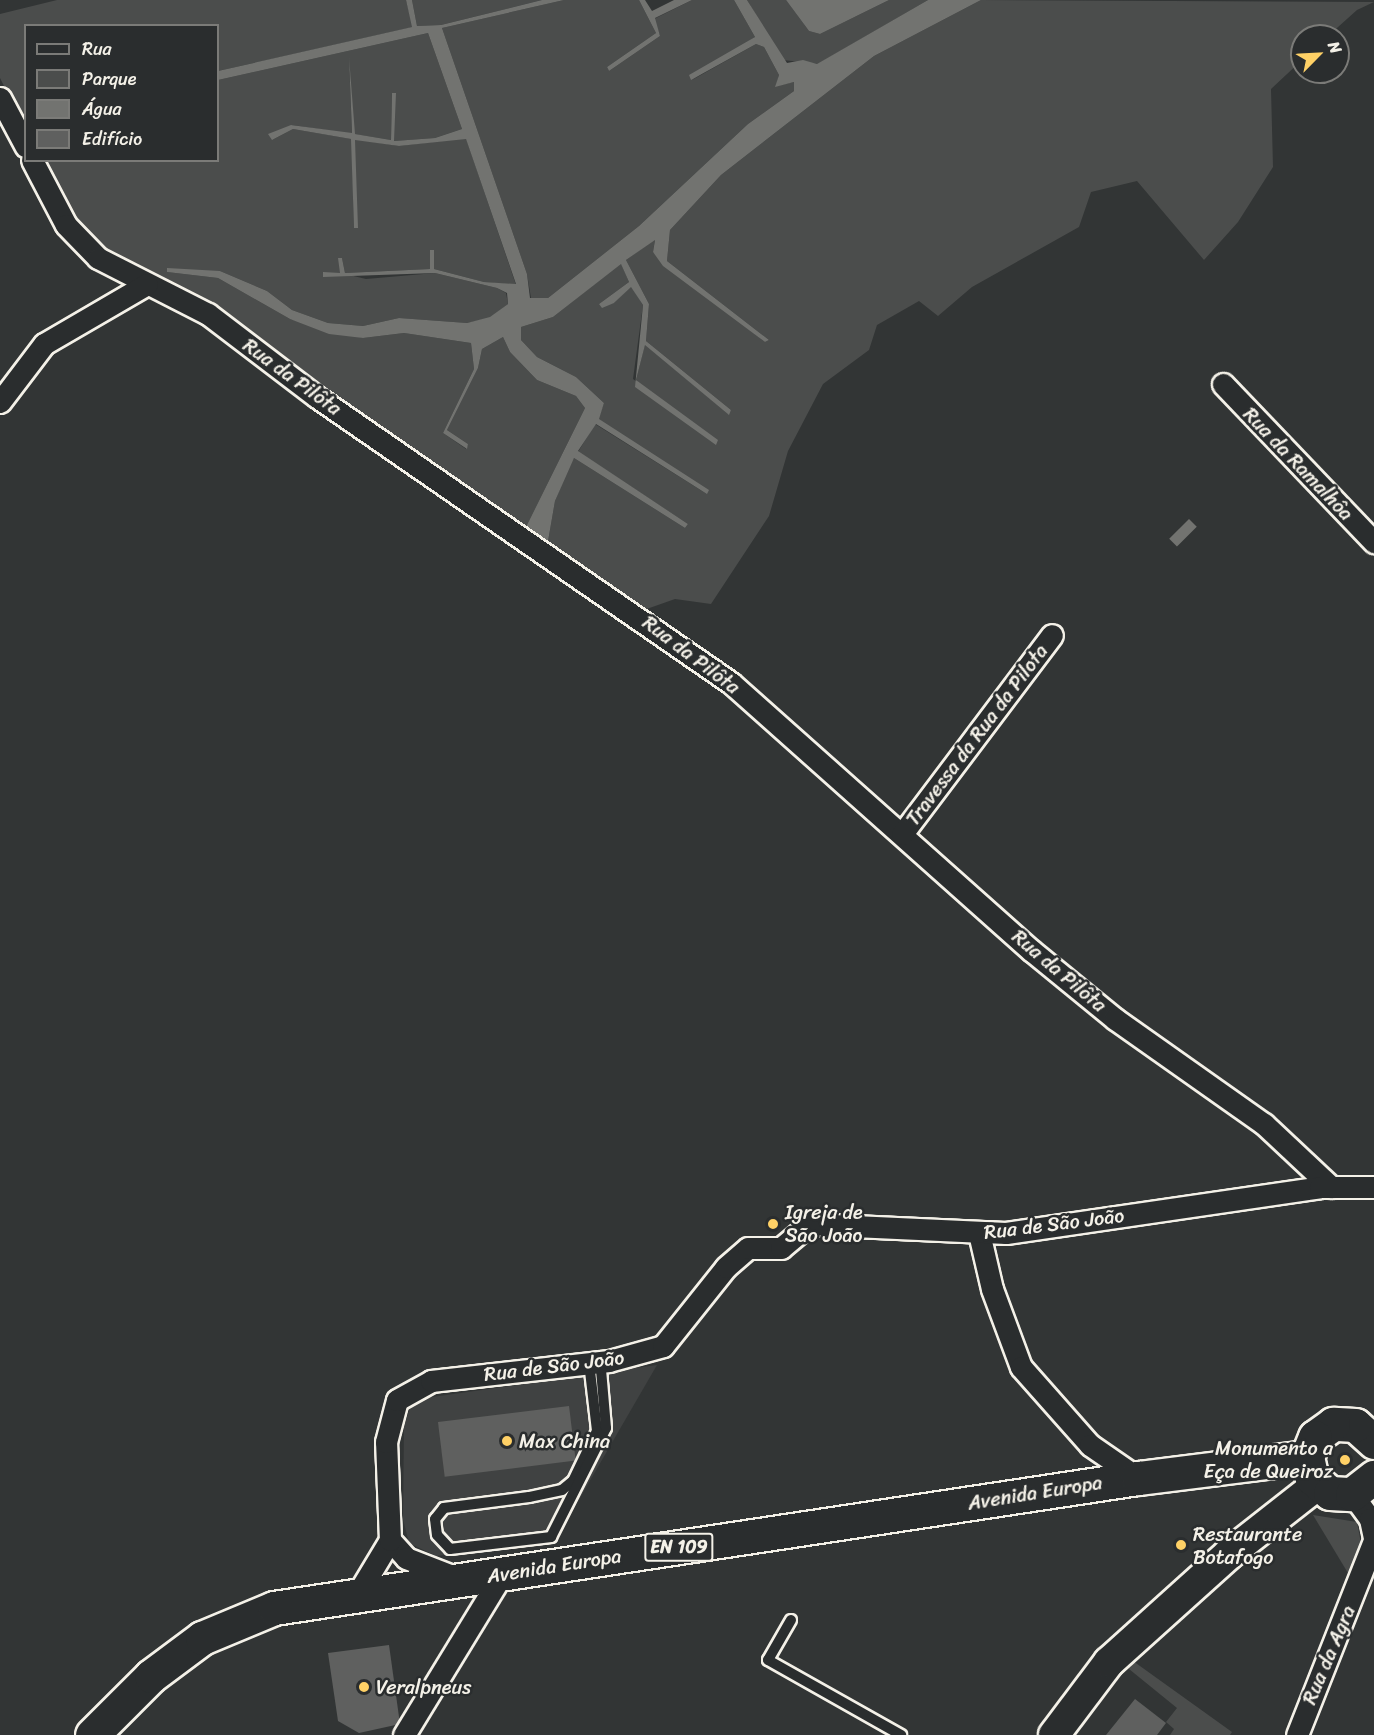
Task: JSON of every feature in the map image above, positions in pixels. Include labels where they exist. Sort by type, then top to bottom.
[{"type":"main road","points":[[1054,1735],[1108,1662],[1229,1554],[1312,1471],[1314,1437],[1333,1424],[1355,1425],[1373,1439]]},
{"type":"main road","name":"Avenida Europa","points":[[92,1735],[151,1676],[202,1638],[274,1608],[1138,1478],[1312,1471],[1330,1493],[1363,1486]]},
{"type":"street","points":[[0,98],[24,143]]},
{"type":"street","name":"Rua da Pilôta","points":[[33,162],[66,225],[98,258],[208,314],[317,397],[669,637],[731,683],[1042,958],[1115,1019],[1264,1124],[1331,1187]]},
{"type":"street","points":[[0,402],[44,344],[147,284]]},
{"type":"street","name":"Rua da Ramalhôa","points":[[1223,384],[1374,543]]},
{"type":"street","name":"Travessa da Rua da Pilota","points":[[902,834],[1052,635]]},
{"type":"street","name":"Rua de São João","points":[[390,1540],[386,1442],[398,1400],[431,1381],[609,1361],[663,1346],[726,1267],[748,1248],[782,1248],[810,1224],[979,1233],[1331,1187],[1374,1187]]},
{"type":"street","points":[[979,1233],[992,1289],[1021,1367],[1090,1444],[1138,1478]]},
{"type":"street","name":"Rua da Agra","points":[[1297,1735],[1374,1540],[1363,1486]]},
{"type":"street","points":[[357,1595],[390,1540],[406,1558],[426,1569],[465,1579]]},
{"type":"street","points":[[404,1735],[503,1573]]},
{"type":"lane","points":[[579,1364],[590,1371],[597,1431],[573,1481],[562,1490],[529,1497],[444,1508],[435,1519],[437,1535],[450,1549],[551,1537],[606,1428],[601,1370],[609,1361]]},
{"type":"lane","points":[[791,1620],[768,1660],[901,1735]]},
{"type":"shaded area","points":[[657,1365],[555,1541],[436,1556],[409,1543],[403,1519],[404,1426],[411,1405],[418,1399]]},
{"type":"green space","points":[[57,0],[406,0],[413,27],[219,71],[219,24],[24,24],[24,126],[0,78],[0,14]]},
{"type":"green space","points":[[412,0],[542,0],[441,25],[417,26]]},
{"type":"green space","points":[[564,0],[639,0],[656,33],[607,67],[609,71],[660,36],[654,19],[692,0],[734,0],[755,37],[692,80],[756,44],[764,47],[779,75],[776,86],[794,82],[794,91],[748,124],[639,226],[548,298],[531,298],[527,274],[442,28]]},
{"type":"green space","points":[[747,0],[786,0],[809,31],[820,34],[889,0],[928,0],[818,64],[783,60]]},
{"type":"green space","points":[[981,0],[1374,2],[1357,10],[1341,24],[1290,24],[1290,71],[1271,89],[1273,167],[1238,222],[1204,260],[1137,181],[1091,192],[1079,227],[972,287],[938,316],[919,301],[877,325],[869,350],[823,384],[788,451],[769,516],[711,604],[675,599],[641,611],[547,547],[555,501],[570,464],[574,458],[685,528],[688,524],[578,452],[595,424],[707,494],[598,419],[604,403],[576,377],[537,357],[521,340],[521,327],[553,317],[621,263],[629,282],[599,304],[614,303],[631,286],[643,305],[633,379],[640,384],[636,380],[645,344],[728,414],[731,410],[646,341],[649,304],[626,260],[655,239],[653,252],[765,342],[769,340],[667,261],[670,230],[721,175],[874,56]]},
{"type":"green space","points":[[428,33],[462,129],[435,138],[394,141],[392,93],[391,140],[354,134],[349,58],[352,134],[292,125],[272,140],[293,129],[352,139],[354,228],[355,139],[399,146],[466,138],[516,285],[484,282],[434,269],[434,250],[430,269],[345,273],[342,258],[341,273],[366,279],[435,273],[497,288],[506,293],[508,304],[490,318],[467,323],[399,318],[363,326],[328,323],[292,310],[267,291],[220,271],[167,272],[218,278],[290,319],[363,338],[404,333],[471,343],[474,369],[443,433],[466,449],[468,444],[447,430],[478,368],[482,349],[503,337],[510,352],[537,380],[576,396],[585,408],[525,529],[104,248],[75,222],[43,162],[219,162],[219,80]]},
{"type":"green space","points":[[1313,1515],[1357,1522],[1363,1554],[1351,1578]]},
{"type":"green space","points":[[1133,1661],[1232,1732],[1230,1735],[1170,1735],[1174,1729],[1166,1722],[1177,1708],[1129,1669]]},
{"type":"water","points":[[406,0],[412,0],[417,26],[441,25],[542,0],[564,0],[442,28],[527,274],[530,298],[548,298],[639,226],[748,124],[794,91],[794,82],[775,87],[779,75],[764,47],[756,44],[691,80],[689,75],[755,37],[734,0],[747,0],[787,63],[803,60],[817,64],[928,0],[981,0],[874,56],[721,175],[670,230],[667,261],[769,340],[765,342],[663,266],[653,252],[655,240],[626,260],[649,304],[646,341],[731,410],[729,415],[645,345],[636,380],[718,440],[716,445],[635,387],[643,305],[631,287],[614,303],[602,308],[599,304],[629,282],[621,264],[553,317],[521,327],[521,340],[537,357],[576,377],[604,403],[599,419],[709,490],[707,494],[596,424],[578,451],[688,524],[685,528],[574,458],[555,501],[547,547],[525,529],[585,408],[576,396],[537,380],[510,352],[503,337],[482,349],[478,368],[447,430],[468,444],[467,449],[443,433],[474,369],[471,343],[404,333],[363,338],[329,334],[290,319],[218,278],[167,272],[167,268],[220,271],[267,291],[292,310],[328,323],[363,326],[399,318],[467,323],[490,317],[508,304],[507,293],[497,288],[435,273],[323,277],[323,272],[340,273],[338,258],[342,258],[345,273],[430,269],[430,250],[434,250],[434,269],[484,282],[516,284],[466,139],[399,146],[355,140],[358,228],[354,228],[351,139],[293,129],[272,140],[268,134],[291,125],[352,133],[349,57],[355,134],[391,140],[392,93],[396,93],[394,141],[435,138],[462,129],[428,33],[219,80],[219,71],[412,27]]},
{"type":"water","points":[[639,0],[645,0],[652,11],[674,0],[692,0],[655,18],[660,36],[609,71],[607,67],[656,33]]},
{"type":"water","points":[[786,0],[889,0],[820,34],[809,31]]},
{"type":"water","points":[[1189,519],[1197,527],[1177,547],[1169,539]]},
{"type":"building","name":"Max China","points":[[569,1406],[576,1461],[445,1477],[438,1422]]},
{"type":"building","name":"Veralpneus","points":[[389,1645],[400,1724],[359,1733],[338,1721],[328,1653]]},
{"type":"building","points":[[1135,1699],[1166,1723],[1157,1735],[1106,1735]]},
{"type":"place","name":"Igreja de São João","points":[[773,1224]]},
{"type":"place","name":"Max China","points":[[507,1441]]},
{"type":"place","name":"Monumento a Eça de Queiroz","points":[[1345,1460]]},
{"type":"place","name":"Restaurante Botafogo","points":[[1181,1545]]},
{"type":"place","name":"Veralpneus","points":[[364,1687]]}]
